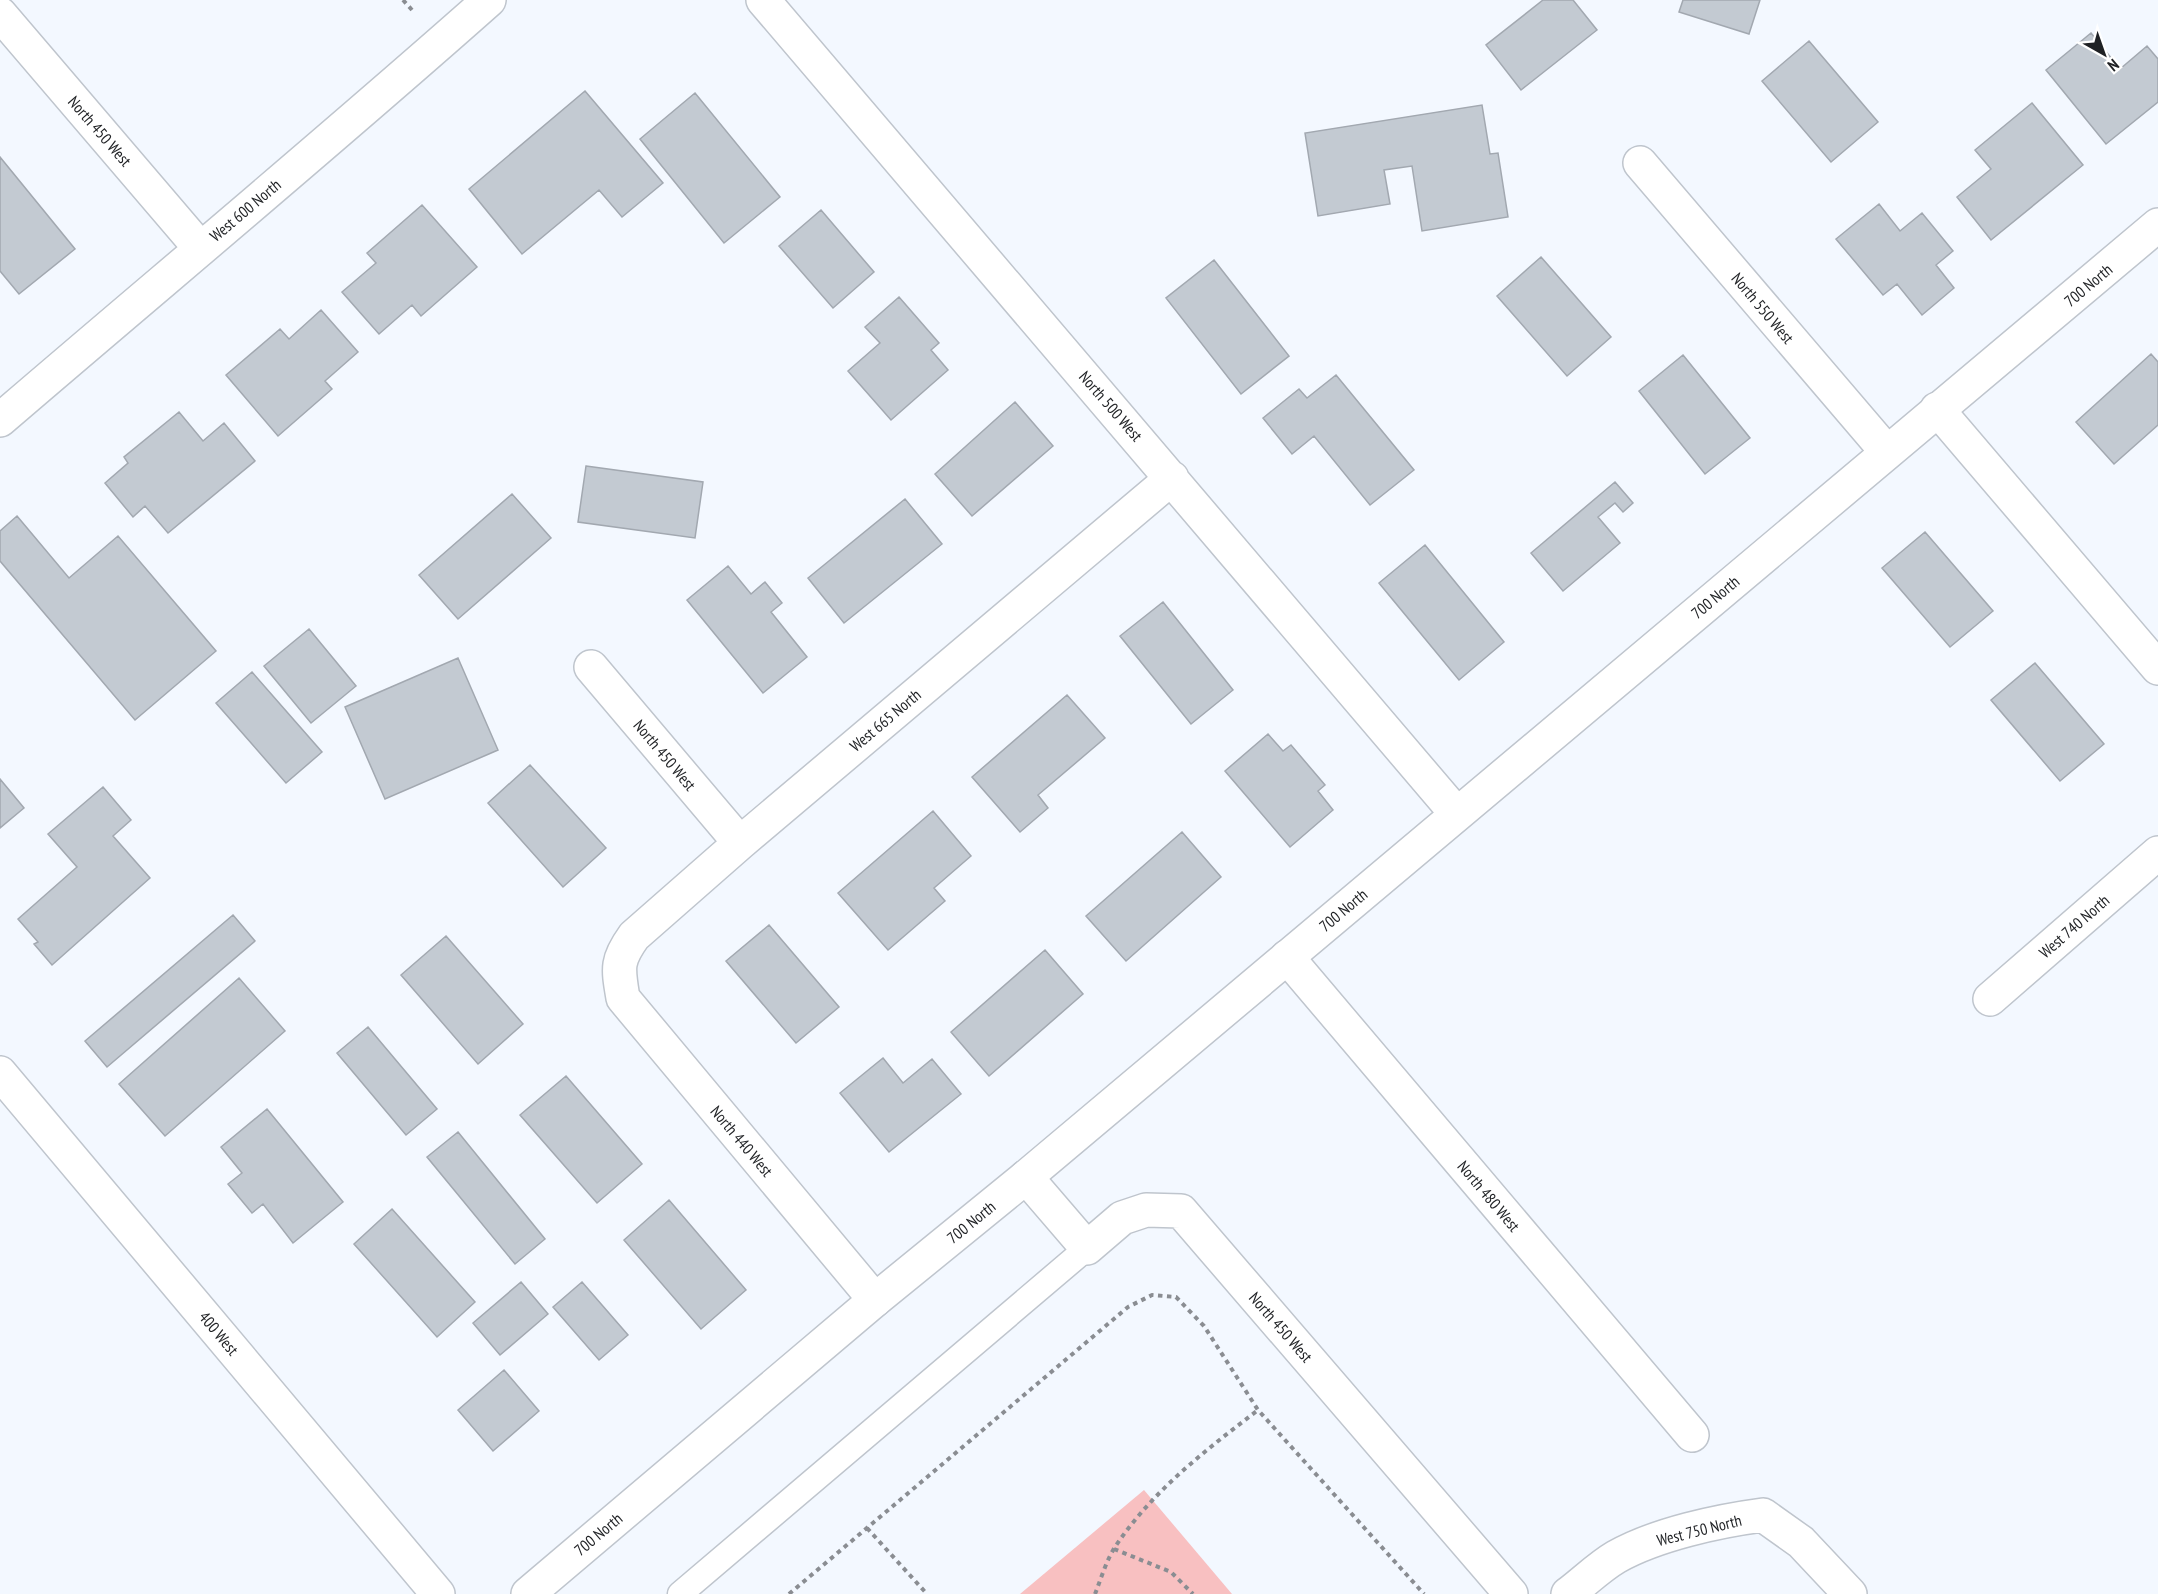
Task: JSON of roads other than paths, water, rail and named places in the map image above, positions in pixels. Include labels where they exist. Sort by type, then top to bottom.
[{"type":"street","name":"West 600 North","points":[[0,420],[372,104],[489,0]]},
{"type":"street","name":"North 500 West","points":[[763,0],[1456,813]]},
{"type":"street","name":"North 450 West","points":[[0,15],[200,248]]},
{"type":"street","name":"North 550 West","points":[[1640,163],[1887,452]]},
{"type":"street","name":"700 North","points":[[528,1594],[875,1300],[1026,1177],[1456,813],[2158,225]]},
{"type":"street","points":[[1937,409],[2158,668]]},
{"type":"street","name":"West 665 North","points":[[620,976],[621,955],[634,936],[740,843],[1172,478]]},
{"type":"street","name":"North 450 West","points":[[591,667],[740,843]]},
{"type":"street","name":"West 740 North","points":[[1990,999],[2158,854]]},
{"type":"street","name":"North 480 West","points":[[1287,957],[1692,1435]]},
{"type":"street","name":"North 440 West","points":[[620,976],[623,998],[875,1300]]},
{"type":"street","name":"400 West","points":[[0,1073],[438,1594]]},
{"type":"street","points":[[1026,1177],[1087,1248]]},
{"type":"street","name":"North 450 West","points":[[1087,1248],[1122,1218],[1146,1210],[1181,1211],[1511,1594]]},
{"type":"street","name":"West 750 North","points":[[1568,1594],[1615,1558],[1650,1542],[1730,1520],[1763,1515],[1801,1542],[1850,1594]]},
{"type":"lane","points":[[680,1594],[1087,1248]]}]
